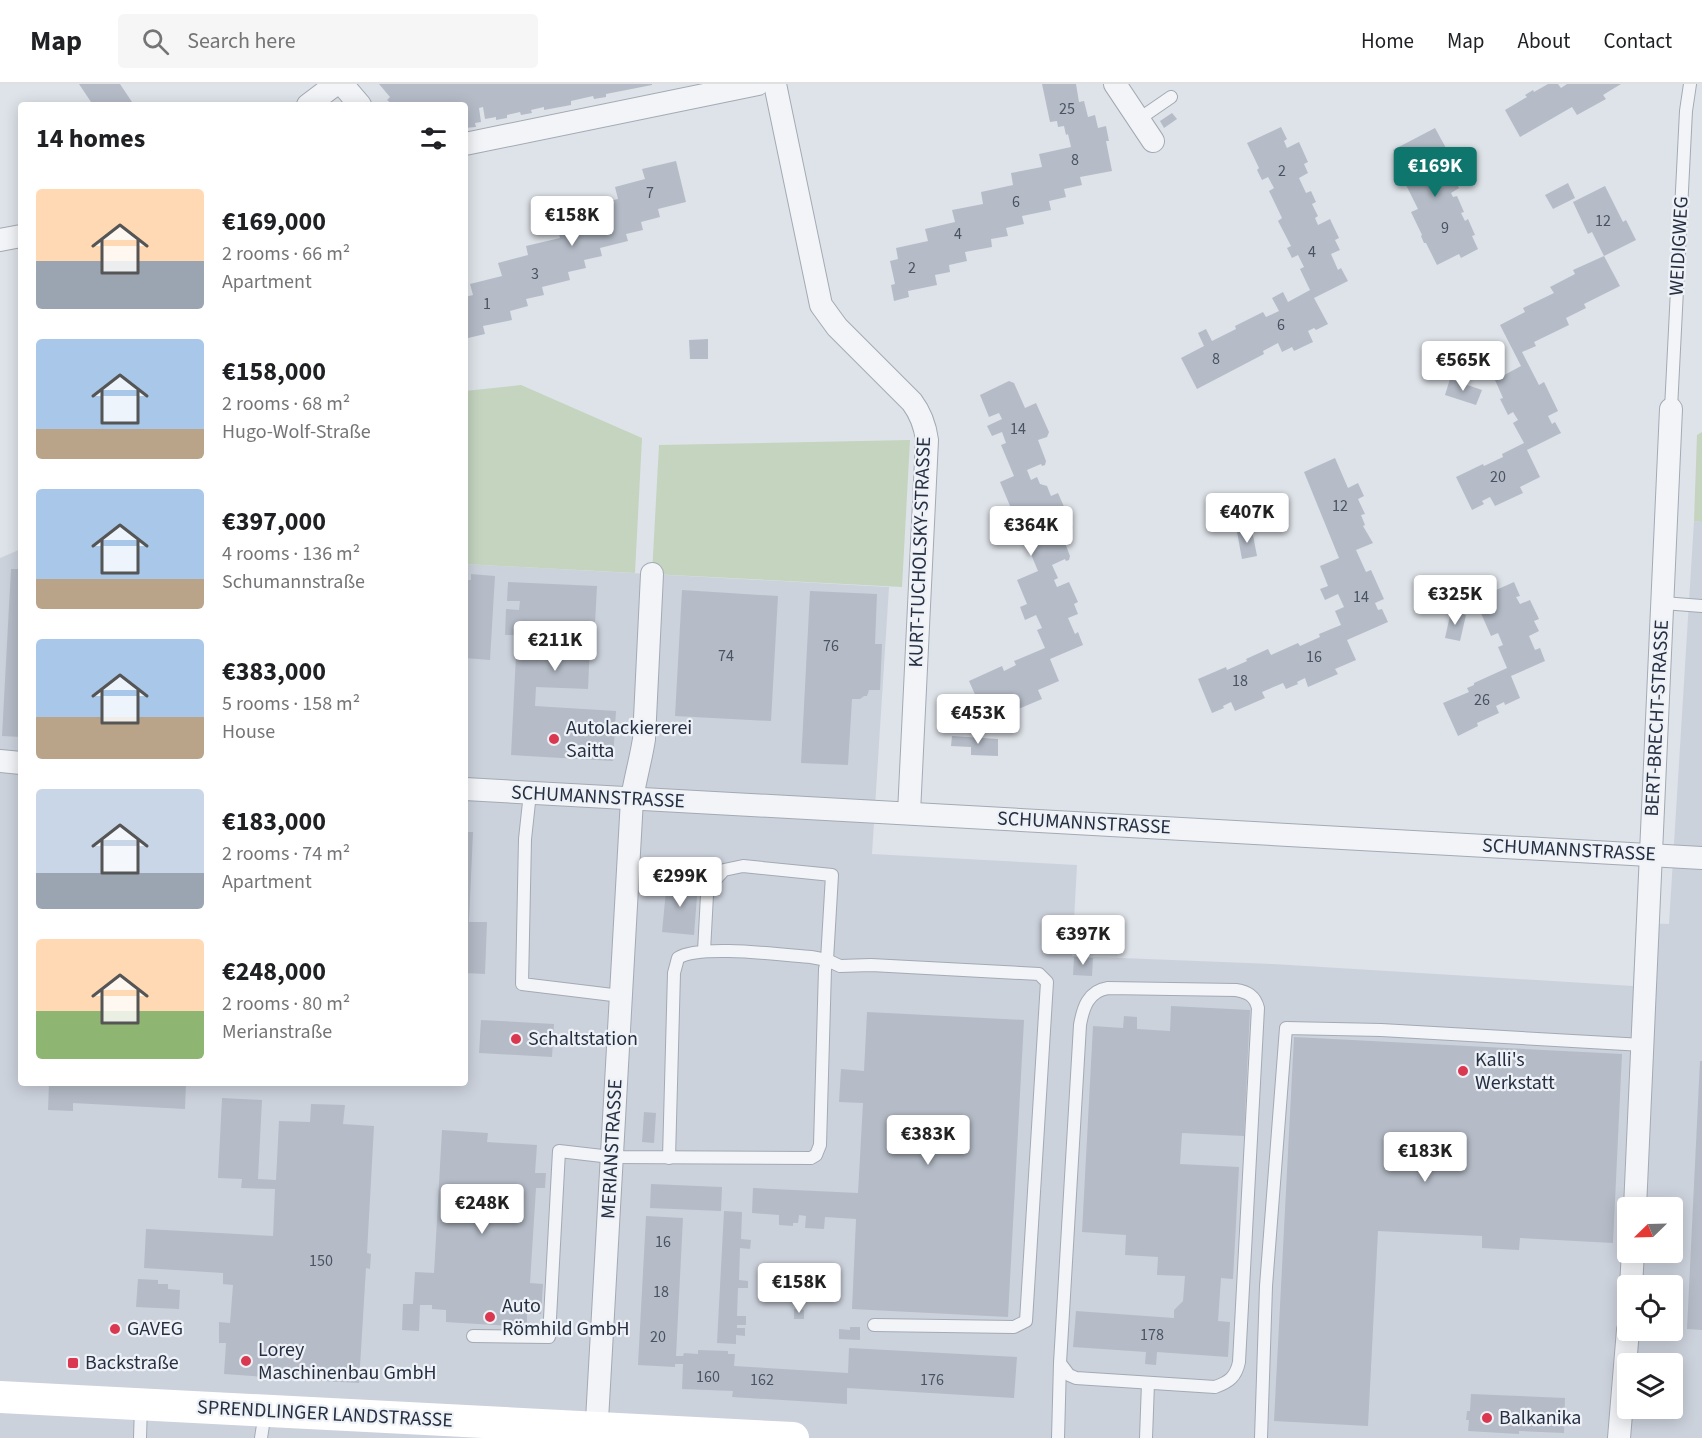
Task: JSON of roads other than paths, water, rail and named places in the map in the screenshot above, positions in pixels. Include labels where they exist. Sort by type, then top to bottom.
[{"type":"main road","name":"SPRENDLINGER LANDSTRASSE","points":[[0,1397],[141,1404],[263,1424],[428,1424],[596,1433],[793,1438]]},
{"type":"street","points":[[312,102],[336,84]]},
{"type":"street","points":[[342,84],[357,102]]},
{"type":"street","points":[[468,143],[758,84]]},
{"type":"street","name":"KURT-TUCHOLSKY-STRASSE","points":[[775,84],[821,305],[837,327],[912,402],[920,413],[925,427],[927,440],[909,813]]},
{"type":"street","points":[[1115,84],[1153,141]]},
{"type":"street","points":[[0,240],[18,237]]},
{"type":"street","name":"BERT-BRECHT-STRASSE","points":[[1636,1197],[1671,409]]},
{"type":"street","name":"MERIANSTRASSE","points":[[596,1433],[632,799],[644,739],[652,574]]},
{"type":"street","points":[[0,761],[18,763]]},
{"type":"street","name":"SCHUMANNSTRASSE","points":[[468,789],[1702,858]]},
{"type":"street","points":[[1619,1438],[1627,1341]]},
{"type":"lane","name":"WEIDIGWEG","points":[[1671,409],[1686,111],[1690,84]]},
{"type":"lane","points":[[1138,119],[1170,97]]},
{"type":"lane","points":[[1663,603],[1702,606]]},
{"type":"lane","points":[[530,793],[525,839],[522,984],[621,996]]},
{"type":"lane","points":[[473,1336],[549,1337],[560,1151],[611,1157],[669,1158],[811,1158],[816,1155],[820,1145],[825,969],[832,875],[743,866],[724,870],[715,880],[707,896],[704,951]]},
{"type":"lane","points":[[669,1158],[674,972],[678,958],[685,953],[704,951],[811,957],[827,960],[840,966],[871,965],[1040,974],[1047,982],[1026,1321],[1014,1327],[874,1325]]},
{"type":"lane","points":[[1058,1438],[1060,1364],[1082,1011],[1087,1001],[1099,989],[1108,988],[1236,990],[1251,995],[1256,1000],[1259,1020],[1237,1369],[1233,1378],[1215,1387],[1076,1378],[1069,1375],[1060,1364]]},
{"type":"lane","points":[[1261,1438],[1266,1286],[1286,1029],[1381,1030],[1643,1045]]},
{"type":"lane","points":[[1146,1438],[1148,1383]]},
{"type":"lane","points":[[140,1438],[141,1404]]},
{"type":"place","name":"Autolackiererei Saitta","points":[[554,739]]},
{"type":"place","name":"Schaltstation","points":[[516,1039]]},
{"type":"place","name":"Kalli's Werkstatt","points":[[1463,1071]]},
{"type":"place","name":"Auto Römhild GmbH","points":[[490,1317]]},
{"type":"place","name":"GAVEG","points":[[115,1329]]},
{"type":"place","name":"Lorey Maschinenbau GmbH","points":[[246,1361]]},
{"type":"place","name":"Backstraße","points":[[73,1363]]},
{"type":"place","name":"Balkanika","points":[[1487,1418]]}]
